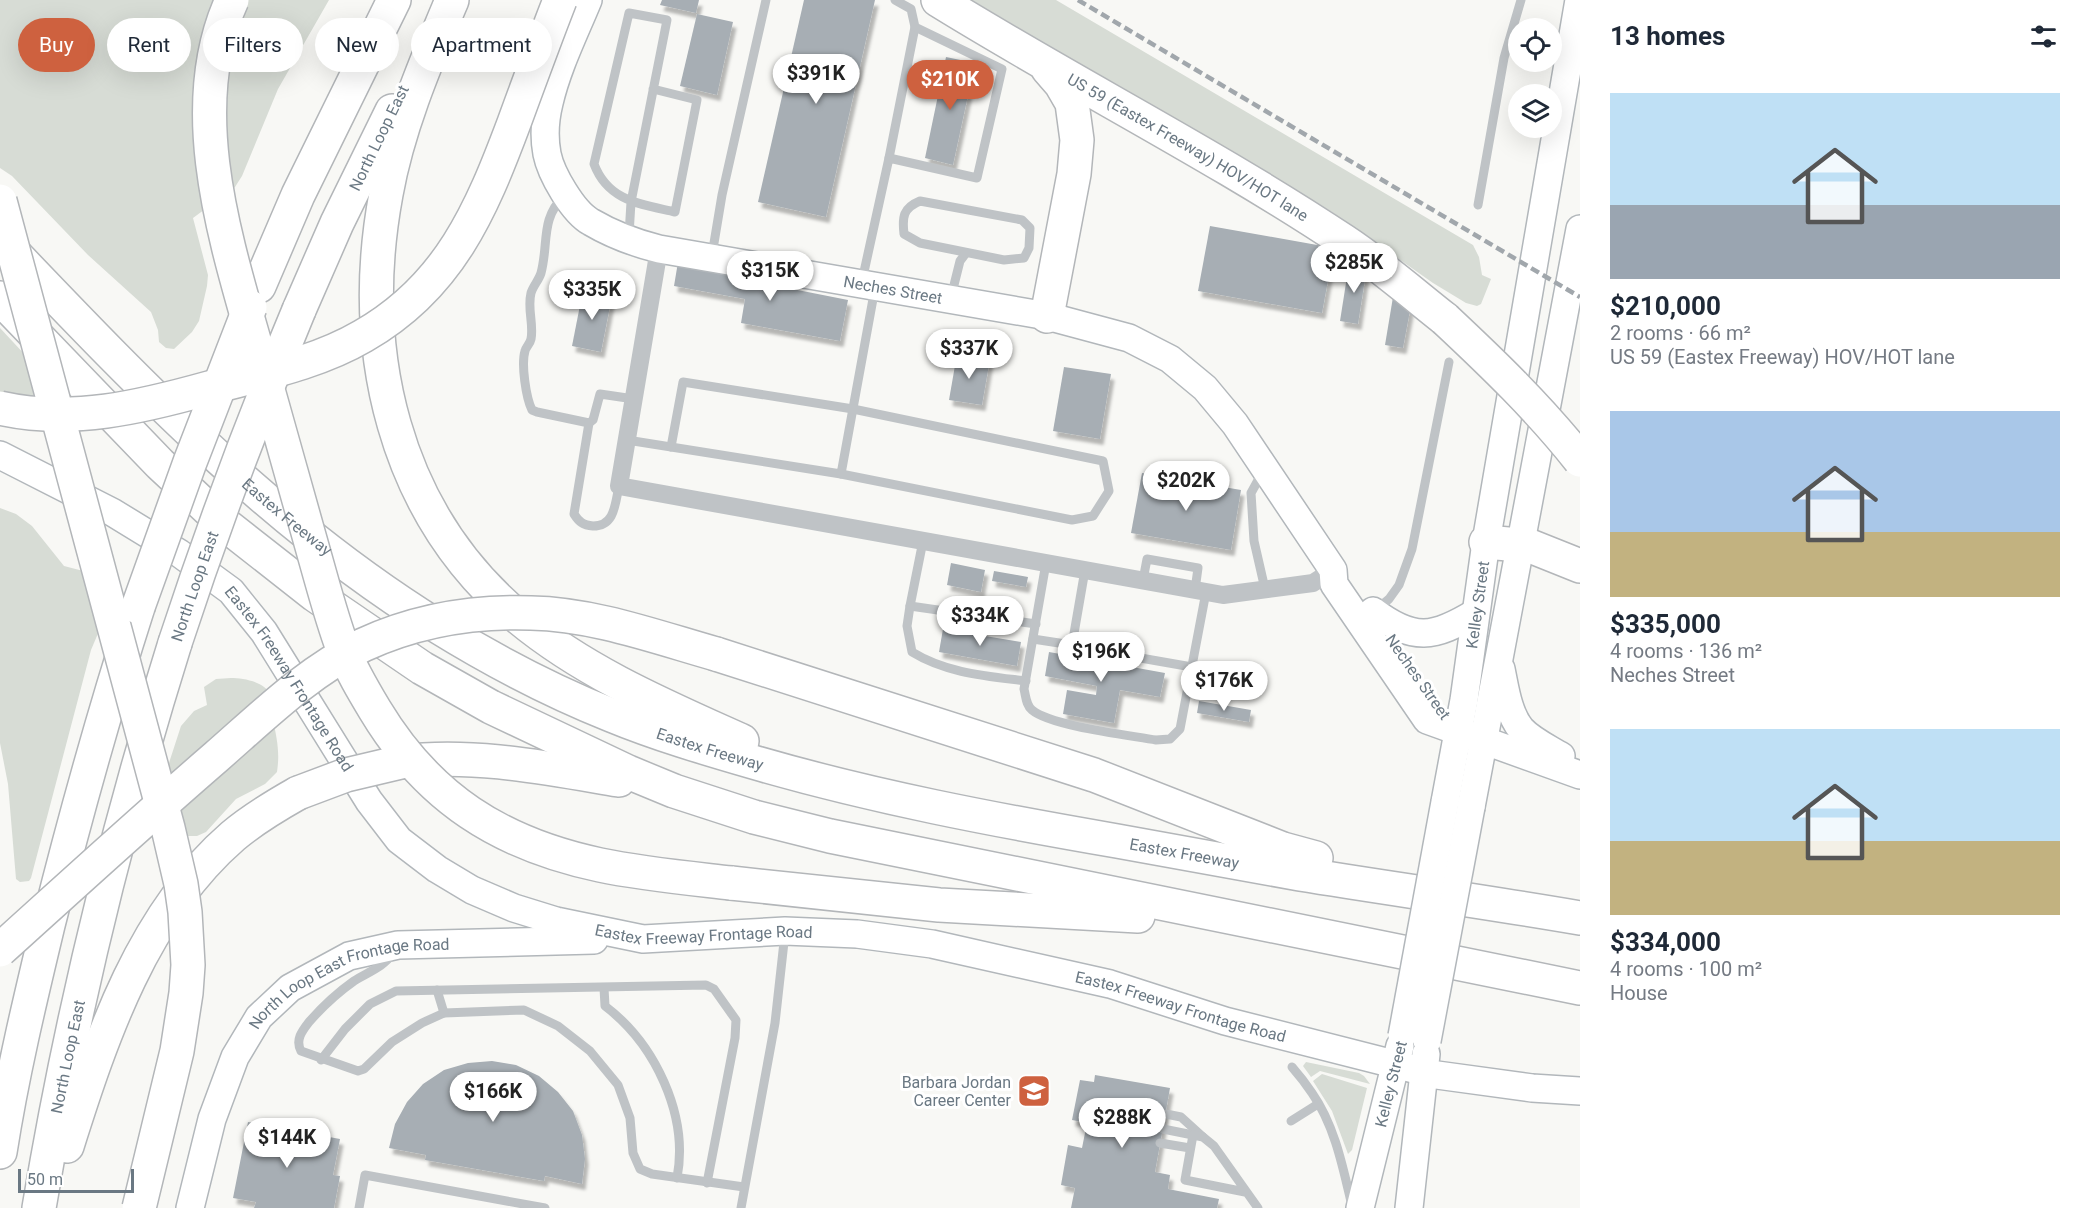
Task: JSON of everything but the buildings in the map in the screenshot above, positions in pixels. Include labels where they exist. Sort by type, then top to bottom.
[{"type":"highway","points":[[232,0],[214,62],[211,95],[213,161],[230,255],[333,622],[358,681],[381,721],[409,758],[446,796],[489,825],[528,843],[590,863],[633,871],[731,884],[939,905],[1263,923]]},
{"type":"highway","points":[[0,1152],[30,1000],[76,812],[138,607],[190,462],[259,286],[298,195],[394,0]]},
{"type":"highway","points":[[451,0],[415,93],[393,160],[386,194],[377,266],[378,335],[385,390],[402,450],[418,489],[436,522],[481,582],[519,618],[552,643],[601,673],[693,719],[862,791]]},
{"type":"highway","name":"North Loop East","points":[[39,1208],[64,1065],[98,916],[147,731],[175,642],[233,474],[299,310],[377,141],[451,0]]},
{"type":"highway","points":[[0,408],[31,414],[69,416],[129,408],[196,392],[300,362],[341,347],[380,325],[407,305],[432,281],[454,252],[475,218],[494,177],[560,0]]},
{"type":"highway","name":"US 59 (Eastex Freeway) HOV/HOT lane","points":[[938,0],[1230,169],[1347,242],[1445,319],[1509,380],[1556,430],[1580,460]]},
{"type":"highway","points":[[1040,61],[1061,84],[1072,103],[1077,127],[1074,174],[1047,316]]},
{"type":"highway","points":[[0,201],[168,828],[182,893],[188,965],[183,1023],[139,1208]]},
{"type":"highway","name":"Eastex Freeway","points":[[0,238],[132,377],[194,436],[312,538],[400,602],[477,649],[549,687],[609,714],[729,755],[862,791],[1058,831],[1301,874],[1580,918]]},
{"type":"highway","points":[[0,298],[190,493],[250,545],[324,601],[413,662],[465,693],[572,746],[674,791],[754,817],[830,836],[1580,988]]},
{"type":"highway","points":[[1486,542],[1543,550],[1580,566]]},
{"type":"highway","points":[[0,950],[288,694],[314,674],[363,645],[387,635],[437,621],[487,614],[560,615],[612,626],[716,654],[1094,775],[1283,849],[1504,905]]},
{"type":"highway","points":[[48,1208],[82,1098],[137,963],[153,934],[191,880],[250,822],[298,793],[346,775],[401,762],[433,758],[483,760],[590,775],[674,791]]},
{"type":"main road","name":"Neches Street","points":[[588,0],[562,62],[549,104],[546,130],[547,154],[566,195],[589,221],[628,241],[660,249],[1047,316],[1129,338],[1170,359],[1206,388],[1235,424],[1333,570],[1334,584],[1427,720],[1459,733]]},
{"type":"main road","name":"Kelley Street","points":[[1360,1208],[1396,1063],[1414,1038],[1458,805],[1459,733],[1475,613],[1580,0]]},
{"type":"main road","name":"Kelley Street","points":[[1458,805],[1485,741],[1580,229]]},
{"type":"main road","name":"Eastex Freeway Frontage Road","points":[[0,455],[112,512],[179,553],[231,591],[264,632],[369,801],[399,840],[437,869],[472,890],[514,908],[556,921],[643,939],[785,931],[857,934],[932,944],[1110,984],[1246,1027],[1425,1072],[1488,1083],[1580,1091]]},
{"type":"main road","name":"Neches Street","points":[[1333,570],[1346,574],[1437,709],[1459,733]]},
{"type":"main road","points":[[1373,611],[1404,630],[1422,633],[1436,633],[1453,627],[1475,613]]},
{"type":"main road","points":[[1500,662],[1507,696],[1522,729],[1533,739],[1580,768]]},
{"type":"main road","points":[[1459,733],[1580,776]]},
{"type":"main road","name":"North Loop East Frontage Road","points":[[190,1208],[212,1119],[235,1057],[260,1017],[290,988],[349,956],[398,945],[643,939]]},
{"type":"main road","name":"Kelley Street","points":[[1410,1208],[1425,1072],[1414,1038]]},
{"type":"street","points":[[660,249],[619,486],[1223,595],[1313,583],[1333,570]]},
{"type":"lane","points":[[711,258],[722,195],[766,0]]},
{"type":"lane","points":[[841,474],[853,409],[868,285],[889,158],[915,27],[911,9],[895,0]]},
{"type":"lane","points":[[1478,206],[1504,58],[1521,0]]},
{"type":"lane","points":[[628,241],[631,202],[668,20],[629,13],[594,164],[599,179],[609,189],[631,202],[675,212],[697,100],[654,89]]},
{"type":"lane","points":[[889,158],[977,178],[1002,69],[915,27]]},
{"type":"lane","points":[[566,195],[555,205],[546,228],[547,240],[541,273],[530,299],[531,338],[525,351],[525,378],[532,410],[589,423]]},
{"type":"lane","points":[[920,201],[1022,220],[1030,228],[1029,248],[1024,258],[1004,260],[966,253],[920,243],[904,234],[903,219],[910,205],[920,201]]},
{"type":"lane","points":[[950,299],[960,261],[966,253]]},
{"type":"lane","points":[[1373,611],[1389,599],[1399,585],[1412,549],[1449,362]]},
{"type":"lane","points":[[627,440],[671,447],[841,474],[1072,520],[1093,516],[1110,491],[1103,460],[853,409],[683,382],[671,447]]},
{"type":"lane","points":[[619,486],[609,521],[602,526],[585,525],[578,520],[574,514],[589,423],[593,420],[600,394],[634,399]]},
{"type":"lane","points":[[1264,468],[1251,493],[1254,542],[1264,589]]},
{"type":"lane","points":[[923,541],[907,626],[912,652],[929,662],[968,674],[1026,681]]},
{"type":"lane","points":[[1046,563],[1024,689],[1027,704],[1033,711],[1050,720],[1156,740],[1170,738],[1180,729],[1192,667],[1201,591]]},
{"type":"lane","points":[[1072,645],[1085,570]]},
{"type":"lane","points":[[910,606],[1036,624]]},
{"type":"lane","points":[[1033,639],[1095,650]]},
{"type":"lane","points":[[1112,653],[1192,667]]},
{"type":"lane","points":[[741,1208],[775,1023],[785,931]]},
{"type":"lane","points":[[398,945],[387,961],[328,1000],[301,1032],[299,1048],[301,1051],[321,1060],[358,1071],[364,1069],[392,1042],[444,1013],[524,1010],[558,1026],[590,1052],[618,1085],[630,1118],[633,1153],[640,1169],[652,1174],[744,1187]]},
{"type":"lane","points":[[321,1060],[345,1029],[370,1004],[396,992],[706,985],[714,990],[736,1020],[735,1038],[707,1183]]},
{"type":"lane","points":[[604,988],[605,1006],[620,1018],[646,1050],[667,1088],[678,1140],[677,1178]]},
{"type":"lane","points":[[436,990],[444,1013]]},
{"type":"lane","points":[[524,990],[524,1010]]},
{"type":"lane","points":[[1292,1067],[1318,1104],[1335,1142],[1353,1208]]},
{"type":"lane","points":[[1291,1121],[1318,1104]]},
{"type":"lane","points":[[1166,1114],[1181,1117],[1198,1136],[1214,1146],[1258,1208]]},
{"type":"lane","points":[[1163,1129],[1198,1136]]},
{"type":"lane","points":[[1198,1136],[1190,1148],[1185,1180],[1245,1192]]},
{"type":"lane","points":[[1160,1143],[1190,1148]]},
{"type":"lane","points":[[359,1208],[365,1175],[545,1208]]},
{"type":"shaded area","points":[[0,0],[329,0],[319,18],[315,18],[315,24],[303,45],[303,18],[203,18],[203,72],[288,72],[235,187],[193,218],[208,275],[207,286],[199,321],[192,332],[174,349],[166,348],[159,342],[158,330],[151,312],[88,255],[12,176],[0,168]]},
{"type":"shaded area","points":[[971,0],[1056,0],[1473,245],[1479,257],[1482,275],[1491,279],[1481,304],[1477,306],[1466,303],[1433,283],[1332,212]]},
{"type":"shaded area","points":[[0,328],[68,401],[0,396]]},
{"type":"shaded area","points":[[0,508],[16,514],[32,526],[64,566],[91,573],[102,624],[91,650],[31,878],[29,881],[20,882],[16,879],[8,784],[0,743]]},
{"type":"shaded area","points":[[231,678],[260,684],[269,692],[278,746],[277,772],[265,784],[236,799],[206,832],[197,836],[186,836],[167,769],[181,726],[194,711],[207,705],[204,687],[216,679]]},
{"type":"shaded area","points":[[1306,1062],[1359,1073],[1370,1084],[1320,1071],[1311,1077],[1303,1066]]},
{"type":"shaded area","points":[[1322,1074],[1367,1088],[1352,1150],[1348,1154],[1332,1111],[1313,1081]]},
{"type":"railway","points":[[1078,0],[1580,297]]},
{"type":"place","name":"Barbara Jordan Career Center","points":[[1034,1091]]}]
